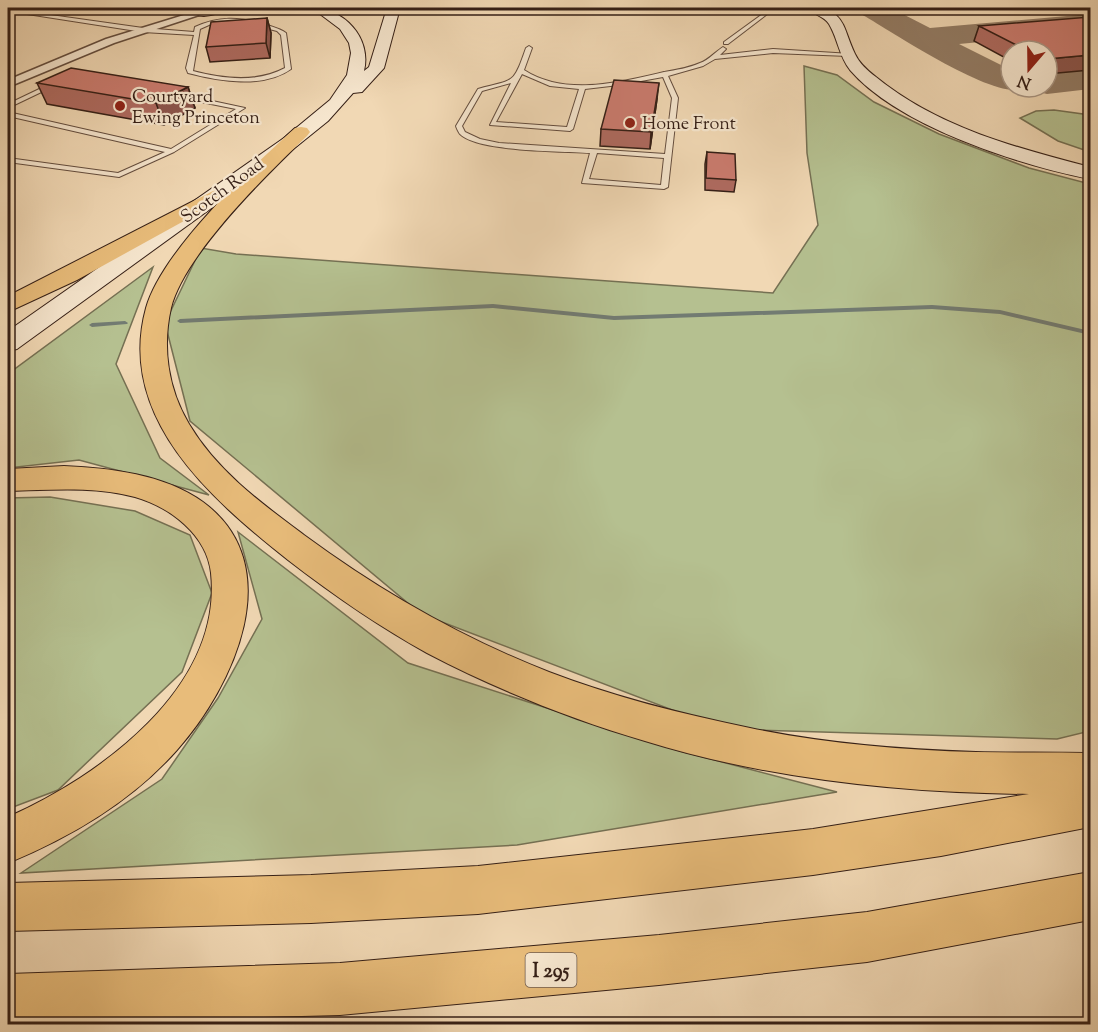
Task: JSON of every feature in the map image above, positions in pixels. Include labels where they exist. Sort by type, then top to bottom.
[{"type":"highway","points":[[301,132],[261,169],[188,251],[167,284],[155,327],[155,370],[160,396],[174,428],[209,474],[271,530],[351,590],[452,649],[553,693],[647,724],[741,748],[875,766],[967,773],[1090,774]]},
{"type":"highway","points":[[8,305],[69,276],[215,196]]},
{"type":"highway","points":[[8,480],[60,477],[109,481],[144,488],[175,501],[201,519],[214,534],[227,561],[232,592],[227,627],[213,665],[189,705],[166,732],[125,771],[92,796],[38,827],[8,840]]},
{"type":"highway","points":[[8,907],[299,900],[478,890],[813,852],[941,833],[1090,805]]},
{"type":"highway","name":"I 295","points":[[8,1000],[339,989],[659,960],[867,937],[1090,896]]},
{"type":"main road","points":[[197,10],[218,8]]},
{"type":"main road","name":"Scotch Road","points":[[8,343],[215,196],[333,106],[354,79],[358,66],[358,49],[348,29],[318,8]]},
{"type":"main road","points":[[333,106],[375,71],[394,8]]},
{"type":"main road","points":[[815,8],[838,22],[848,54],[872,82],[934,119],[1000,146],[1090,173]]},
{"type":"street","points":[[8,84],[101,45],[197,10]]},
{"type":"lane","points":[[18,12],[30,8]]},
{"type":"lane","points":[[520,71],[552,85],[582,87],[664,74],[702,65],[773,8]]},
{"type":"lane","points":[[8,10],[143,30],[196,34]]},
{"type":"lane","points":[[229,17],[279,30],[284,34],[288,69],[272,76],[256,78],[229,78],[190,72],[196,34],[197,28],[229,17]]},
{"type":"lane","points":[[529,48],[517,80],[492,124],[570,129],[582,87]]},
{"type":"lane","points":[[714,57],[773,51],[848,54]]},
{"type":"lane","points":[[594,151],[585,181],[664,187],[675,98],[664,74]]},
{"type":"lane","points":[[8,106],[63,80]]},
{"type":"lane","points":[[517,80],[480,90],[461,121],[459,126],[462,133],[491,144],[669,156]]},
{"type":"lane","points":[[548,92],[552,85]]},
{"type":"lane","points":[[8,160],[119,175],[172,151],[242,108],[202,101]]},
{"type":"lane","points":[[8,114],[172,151]]},
{"type":"lane","points":[[62,128],[85,121]]},
{"type":"lane","points":[[95,135],[105,125]]},
{"type":"green space","points":[[804,66],[837,75],[874,102],[939,134],[1029,168],[1090,184],[1090,731],[1057,739],[722,729],[421,614],[190,421],[165,323],[201,248],[236,254],[773,293],[818,225],[807,153]]},
{"type":"green space","points":[[1054,110],[1090,115],[1090,152],[1058,141],[1020,118],[1036,111]]},
{"type":"green space","points":[[153,267],[116,364],[160,458],[209,495],[79,460],[8,468],[8,374]]},
{"type":"green space","points":[[50,497],[135,511],[190,535],[212,593],[182,672],[58,790],[8,809],[8,498]]},
{"type":"green space","points":[[238,532],[408,663],[680,751],[837,792],[517,845],[21,873],[162,779],[218,698],[262,619]]},
{"type":"building","points":[[1090,17],[1090,55],[1059,58],[1059,39],[1004,39],[979,26]]},
{"type":"building","points":[[267,18],[266,43],[206,47],[211,22]]},
{"type":"building","points":[[71,68],[188,87],[156,103],[37,83]]},
{"type":"building","name":"Home Front","points":[[614,80],[659,83],[651,132],[601,129]]},
{"type":"building","points":[[707,152],[735,154],[736,180],[706,178]]},
{"type":"waterway","points":[[180,321],[493,306],[614,318],[932,307],[1000,312],[1090,333]]},
{"type":"waterway","points":[[92,325],[125,323]]},
{"type":"taxiway","points":[[871,8],[999,78]]},
{"type":"taxiway","points":[[925,38],[1090,23]]},
{"type":"taxiway","points":[[1059,83],[1090,79]]},
{"type":"place","name":"Courtyard Ewing Princeton","points":[[120,106]]},
{"type":"place","name":"Home Front","points":[[630,123]]}]
